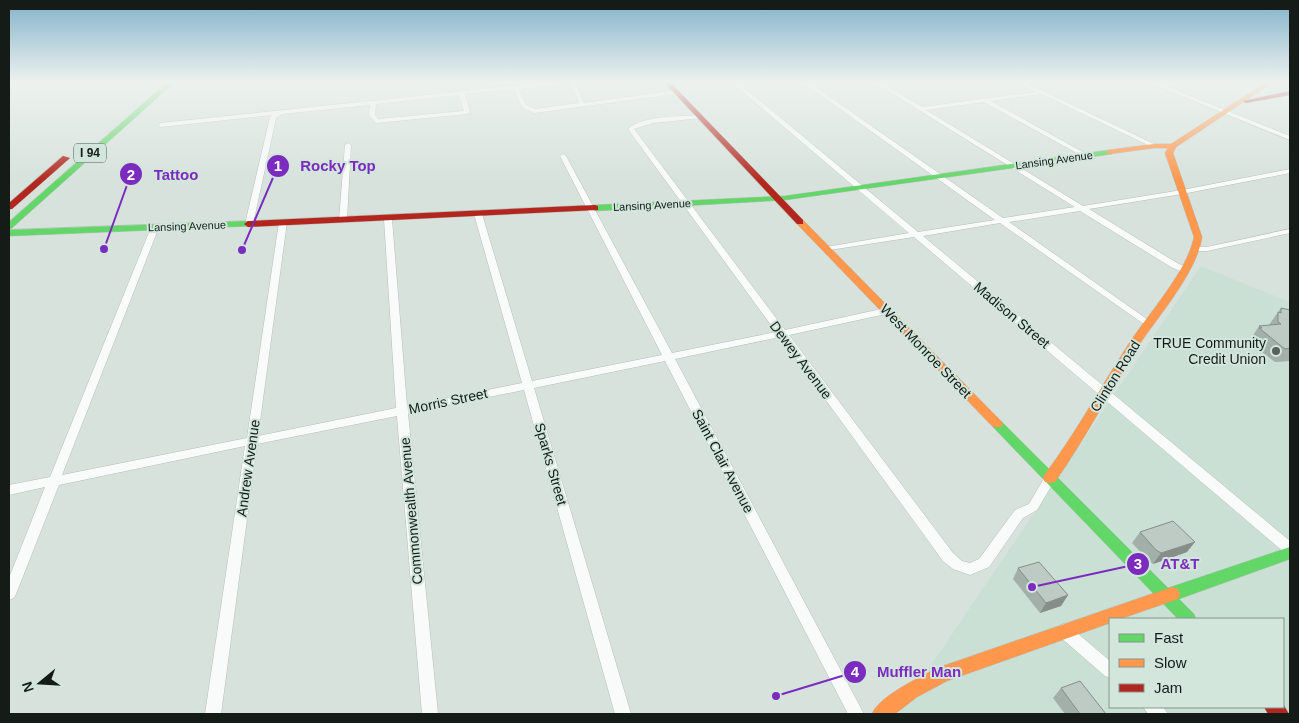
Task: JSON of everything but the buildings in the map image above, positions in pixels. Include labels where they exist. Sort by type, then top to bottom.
[{"type":"main road","name":"I 94","points":[[97,132],[118,115]]},
{"type":"main road","name":"I 94","points":[[9,226],[135,115]]},
{"type":"main road","name":"West Monroe Street","points":[[697,115],[1187,618]]},
{"type":"main road","points":[[1196,249],[1198,237],[1169,150],[1221,115]]},
{"type":"main road","name":"Lansing Avenue","points":[[9,233],[388,219],[778,198],[1154,146],[1173,146]]},
{"type":"main road","name":"I 94","points":[[9,207],[74,151]]},
{"type":"main road","name":"Clinton Road","points":[[1050,478],[1069,452],[1103,393],[1185,270],[1196,249]]},
{"type":"main road","points":[[881,714],[911,691],[943,674],[1290,551]]},
{"type":"street","points":[[161,125],[258,115]]},
{"type":"street","points":[[249,224],[273,117],[278,115]]},
{"type":"street","points":[[372,115],[376,121],[439,115]]},
{"type":"street","name":"Madison Street","points":[[774,115],[1290,551]]},
{"type":"street","points":[[852,115],[1148,324]]},
{"type":"street","points":[[930,115],[1185,270]]},
{"type":"street","points":[[1011,115],[1086,156]]},
{"type":"street","points":[[1089,115],[1154,146]]},
{"type":"street","points":[[1232,115],[1290,138]]},
{"type":"street","name":"Dewey Avenue","points":[[699,117],[643,123],[631,129],[948,557],[958,566],[970,569],[984,563]]},
{"type":"street","points":[[1275,132],[1290,129]]},
{"type":"street","points":[[343,220],[348,145]]},
{"type":"street","name":"Saint Clair Avenue","points":[[563,156],[856,714]]},
{"type":"street","points":[[826,249],[1182,192],[1290,171]]},
{"type":"street","name":"Sparks Street","points":[[478,214],[623,714]]},
{"type":"street","name":"Commonwealth Avenue","points":[[388,219],[402,411],[430,714]]},
{"type":"street","name":"Andrew Avenue","points":[[213,714],[283,222]]},
{"type":"street","points":[[9,594],[155,227]]},
{"type":"street","points":[[1196,249],[1207,249],[1290,231]]},
{"type":"street","name":"Morris Street","points":[[9,490],[782,334],[886,311]]},
{"type":"street","name":"Clinton Road","points":[[984,563],[1019,514],[1033,507],[1050,478]]},
{"type":"street","points":[[1064,631],[1109,670]]},
{"type":"shaded area","points":[[1201,266],[1290,302],[1290,714],[898,714]]},
{"type":"traffic: fast","points":[[9,226],[135,115]]},
{"type":"traffic: fast","points":[[595,208],[785,198],[1109,152]]},
{"type":"traffic: fast","points":[[9,233],[248,224]]},
{"type":"traffic: fast","points":[[997,424],[1187,618]]},
{"type":"traffic: fast","points":[[1172,594],[1290,553]]},
{"type":"traffic: slow","points":[[1109,152],[1154,146],[1173,146],[1221,115]]},
{"type":"traffic: slow","points":[[1050,478],[1069,452],[1133,346],[1185,270],[1196,249],[1198,237],[1169,153],[1173,146]]},
{"type":"traffic: slow","points":[[800,222],[997,424]]},
{"type":"traffic: slow","points":[[881,714],[911,691],[943,674],[1172,594]]},
{"type":"traffic: jam","points":[[698,115],[800,222]]},
{"type":"traffic: jam","points":[[9,207],[66,158]]},
{"type":"traffic: jam","points":[[248,224],[595,208]]},
{"type":"traffic: jam","points":[[1274,708],[1280,714]]},
{"type":"place","name":"Tattoo","points":[[104,249]]},
{"type":"place","name":"Rocky Top","points":[[242,250]]},
{"type":"place","name":"TRUE Community Credit Union","points":[[1276,351]]},
{"type":"place","name":"AT&T","points":[[1032,587]]},
{"type":"place","name":"Muffler Man","points":[[776,696]]}]
